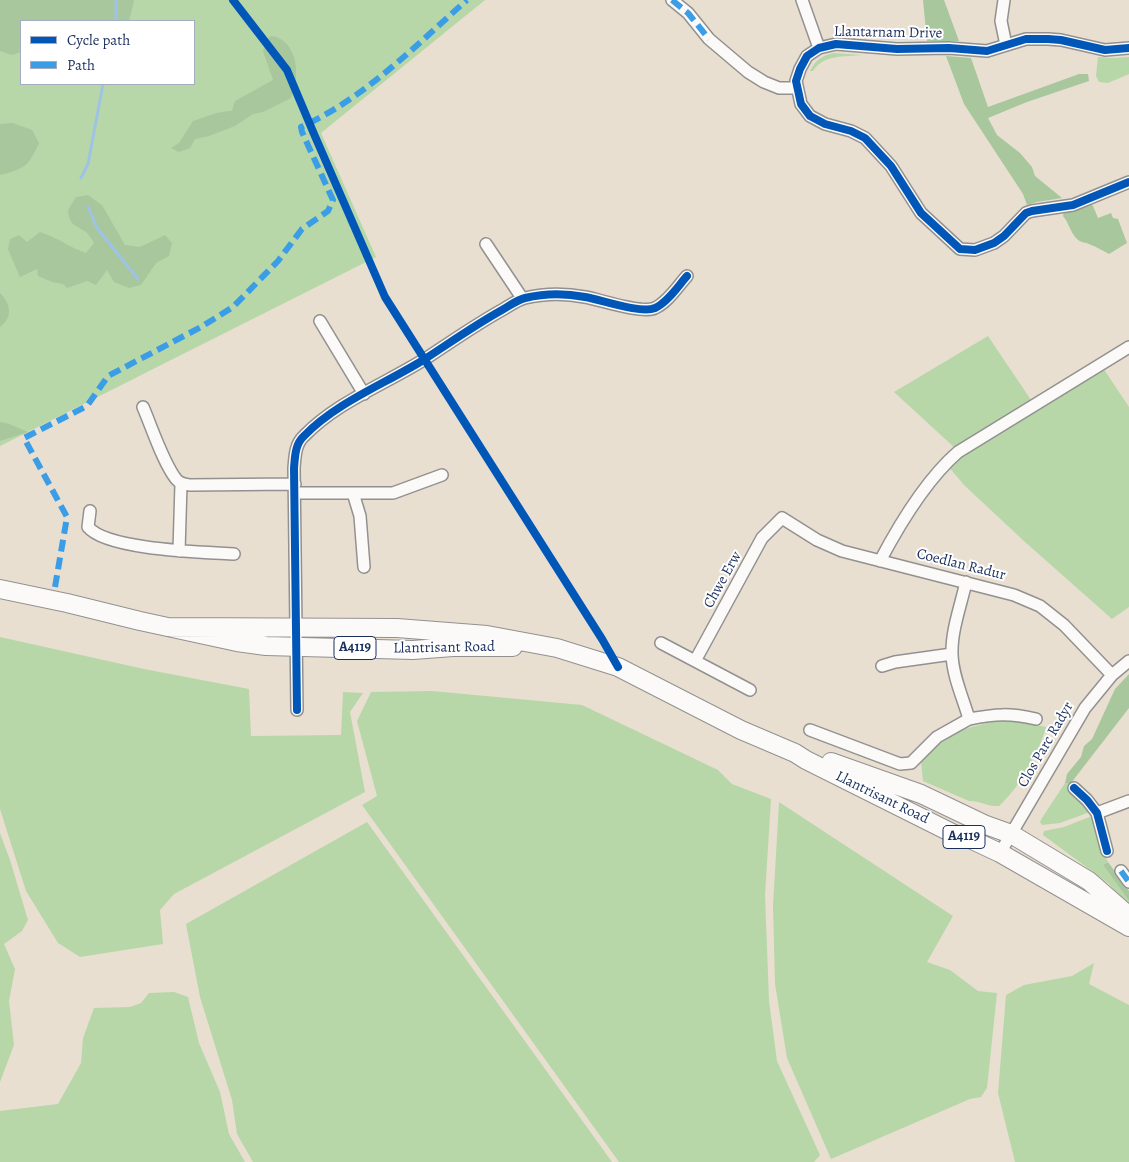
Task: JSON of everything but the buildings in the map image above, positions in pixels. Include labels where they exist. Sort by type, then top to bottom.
[{"type":"main road","name":"Llantrisant Road","points":[[0,589],[236,642],[266,646],[413,650],[453,647],[544,646]]},
{"type":"main road","name":"Llantrisant Road","points":[[167,627],[388,628],[448,631],[486,635],[557,648],[618,667],[741,730],[795,753],[931,822],[1000,853],[1129,927]]},
{"type":"main road","name":"Llantrisant Road","points":[[795,753],[809,754],[921,794],[986,825],[1011,834],[1089,881],[1129,916]]},
{"type":"street","points":[[672,0],[688,13],[709,40],[748,72],[772,86],[787,89],[797,88],[801,104],[810,116],[826,124],[851,130],[865,138],[891,166],[921,213],[954,245],[965,250],[975,250],[994,244],[1026,214],[1032,211],[1073,205],[1129,182]]},
{"type":"street","points":[[802,0],[819,48]]},
{"type":"street","points":[[1004,0],[1001,21],[1006,45]]},
{"type":"street","name":"Llantarnam Drive","points":[[797,88],[796,81],[807,56],[828,44],[896,49],[950,48],[980,51],[994,50],[1026,38],[1048,38],[1105,50],[1129,48]]},
{"type":"street","points":[[486,244],[522,298]]},
{"type":"street","points":[[297,710],[295,488],[296,450],[302,438],[327,415],[424,359],[480,322],[522,298],[547,293],[565,294],[648,310],[662,304],[687,276]]},
{"type":"street","points":[[320,321],[364,394]]},
{"type":"street","points":[[880,561],[892,538],[945,463],[958,452],[1129,347]]},
{"type":"street","points":[[144,408],[162,452],[176,479],[181,484],[295,488],[353,493],[394,493],[442,475]]},
{"type":"street","points":[[179,551],[181,484]]},
{"type":"street","points":[[353,493],[360,516],[364,567]]},
{"type":"street","points":[[90,511],[88,527],[92,532],[101,537],[141,546],[179,551],[234,554]]},
{"type":"street","name":"Coedlan Radur","points":[[782,518],[817,540],[834,547],[880,561],[1014,595],[1040,606],[1064,625],[1112,675]]},
{"type":"street","name":"Chwe Erw","points":[[695,661],[762,538],[782,518]]},
{"type":"street","points":[[966,582],[954,630],[952,654],[955,674],[969,719]]},
{"type":"street","points":[[661,643],[750,690]]},
{"type":"street","points":[[882,666],[895,662],[952,654]]},
{"type":"street","name":"Clos Parc Radyr","points":[[1000,853],[1085,708],[1112,675],[1129,661]]},
{"type":"street","points":[[810,730],[900,764],[911,763],[937,737],[969,719],[998,713],[1036,719]]},
{"type":"street","points":[[1074,788],[1097,813],[1107,851]]},
{"type":"street","points":[[1097,813],[1129,801]]},
{"type":"street","points":[[1121,871],[1129,882]]},
{"type":"green space","points":[[0,0],[485,0],[321,133],[376,257],[0,446]]},
{"type":"green space","points":[[0,0],[134,1],[129,20],[20,20],[20,52],[12,55],[0,51]]},
{"type":"green space","points":[[923,0],[944,0],[959,41],[927,41]]},
{"type":"green space","points":[[270,36],[283,40],[294,57],[296,81],[291,98],[263,112],[253,114],[235,126],[195,139],[190,148],[179,152],[171,148],[179,143],[193,121],[217,113],[232,111],[235,101],[273,80],[263,51]]},
{"type":"green space","points":[[834,53],[862,55],[835,57],[823,62],[813,71],[810,71],[820,59]]},
{"type":"green space","points":[[946,56],[971,58],[988,107],[1079,74],[1088,74],[1089,81],[1027,102],[988,118],[997,135],[1020,153],[1032,167],[1035,176],[1062,198],[1027,205],[1023,194],[964,104]]},
{"type":"green space","points":[[1098,57],[1129,57],[1129,74],[1108,83],[1099,82],[1096,76]]},
{"type":"green space","points":[[13,123],[32,130],[39,143],[29,162],[15,171],[0,175],[0,124]]},
{"type":"green space","points":[[88,195],[102,205],[125,245],[140,247],[165,235],[172,243],[169,256],[156,263],[141,285],[129,288],[114,282],[107,270],[96,285],[87,281],[67,288],[63,284],[38,276],[37,269],[20,277],[8,249],[10,239],[19,235],[27,242],[40,232],[86,253],[94,243],[86,232],[71,222],[68,210],[76,197]]},
{"type":"green space","points":[[1089,202],[1093,206],[1098,218],[1111,213],[1113,218],[1118,219],[1127,243],[1109,254],[1077,239],[1063,216],[1064,212]]},
{"type":"green space","points":[[0,293],[8,306],[9,315],[0,327]]},
{"type":"green space","points":[[988,336],[1033,403],[956,449],[894,392]]},
{"type":"green space","points":[[1103,368],[1129,407],[1129,607],[1112,619],[1025,542],[964,485],[948,466],[960,454]]},
{"type":"green space","points":[[0,422],[9,424],[28,432],[0,441]]},
{"type":"green space","points":[[0,637],[144,669],[249,689],[251,736],[341,735],[343,692],[363,693],[350,712],[365,792],[174,894],[160,910],[163,944],[80,957],[58,943],[26,891],[0,809]]},
{"type":"green space","points":[[1129,674],[1129,708],[1071,783],[1065,783],[1067,774],[1081,757],[1084,746],[1092,739],[1115,689]]},
{"type":"green space","points":[[432,691],[582,705],[718,770],[732,784],[771,799],[765,895],[769,1001],[777,1061],[820,1155],[814,1162],[619,1162],[362,805],[377,796],[357,721],[371,692]]},
{"type":"green space","points":[[1003,719],[1046,727],[1039,748],[1027,770],[1014,790],[999,806],[969,801],[923,781],[921,761],[936,746],[960,730]]},
{"type":"green space","points":[[1065,783],[1071,783],[1068,788],[1090,812],[1060,823],[1042,825],[1040,822],[1042,818]]},
{"type":"green space","points":[[779,802],[953,916],[927,962],[950,970],[978,991],[997,993],[987,1088],[981,1097],[970,1099],[831,1159],[787,1058],[775,984],[773,906]]},
{"type":"green space","points":[[1092,816],[1098,842],[1108,862],[1103,865],[1129,901],[1129,906],[1108,883],[1043,835],[1044,831],[1064,827]]},
{"type":"green space","points":[[367,822],[612,1162],[253,1162],[237,1134],[232,1100],[200,997],[186,924]]},
{"type":"green space","points":[[0,833],[28,920],[22,931],[4,944],[15,969],[9,1001],[14,1045],[0,1082]]},
{"type":"green space","points":[[1108,862],[1129,891],[1129,901],[1103,865]]},
{"type":"green space","points":[[1094,963],[1089,984],[1129,1005],[1129,1162],[1015,1162],[998,1093],[1006,995],[1024,985],[1072,976]]},
{"type":"green space","points":[[174,992],[188,997],[199,1043],[220,1092],[229,1134],[245,1162],[0,1162],[0,1111],[58,1104],[81,1063],[83,1038],[94,1008],[130,1007],[141,1003],[149,993]]},
{"type":"waterway","points":[[116,0],[116,20]]},
{"type":"waterway","points":[[81,178],[88,164],[103,85]]},
{"type":"waterway","points":[[88,207],[97,228],[138,279]]},
{"type":"marked path","points":[[55,587],[67,517],[24,438],[87,406],[108,376],[201,327],[233,307],[278,261],[302,229],[328,211],[333,200],[301,127],[347,101],[368,86],[467,0]]},
{"type":"marked path","points":[[672,0],[688,13],[709,39]]},
{"type":"marked path","points":[[1121,871],[1129,882]]},
{"type":"cycle path","points":[[233,0],[287,70],[385,297],[618,667]]},
{"type":"cycle path","points":[[1129,48],[1105,50],[1048,39],[1026,39],[987,51],[949,48],[897,49],[836,44],[819,48],[807,56],[796,81],[801,104],[810,116],[825,124],[851,131],[865,138],[891,166],[921,213],[960,249],[975,250],[994,243],[1004,236],[1026,213],[1073,205],[1129,182]]},
{"type":"cycle path","points":[[297,710],[294,468],[296,451],[301,439],[317,424],[346,403],[410,368],[519,300],[540,295],[570,295],[631,308],[649,309],[655,308],[664,302],[687,276]]},
{"type":"cycle path","points":[[1074,788],[1097,813],[1107,851]]}]
